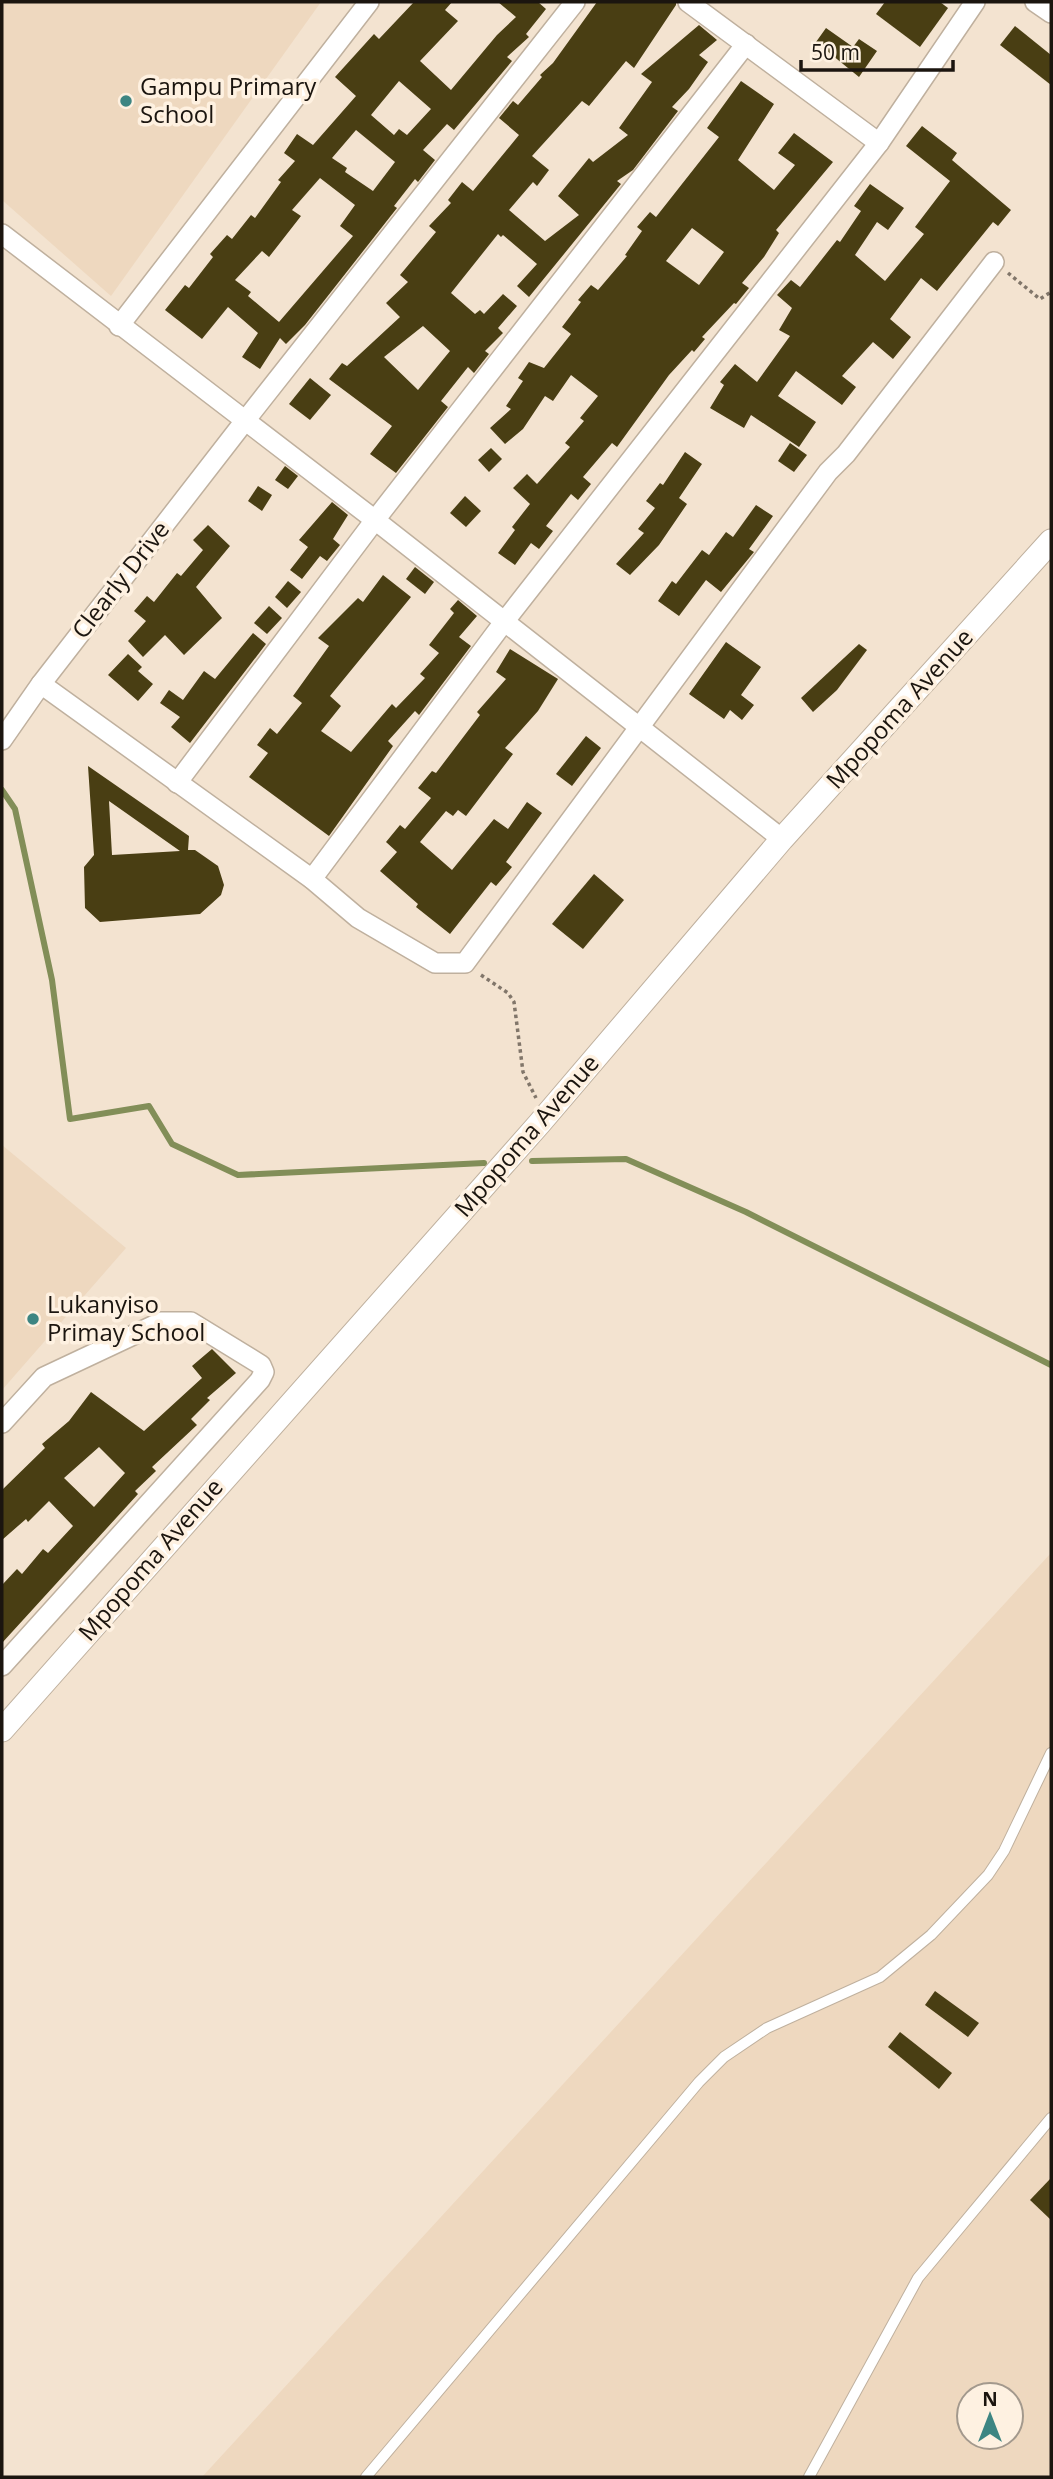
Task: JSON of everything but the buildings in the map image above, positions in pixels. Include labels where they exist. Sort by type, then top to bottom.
[{"type":"street","points":[[119,326],[369,2]]},
{"type":"street","name":"Clearly Drive","points":[[2,740],[41,684],[244,422],[575,2]]},
{"type":"street","points":[[688,2],[879,143]]},
{"type":"street","points":[[312,879],[504,622],[879,143],[975,2]]},
{"type":"street","points":[[1035,2],[1051,13]]},
{"type":"street","points":[[177,783],[375,520],[746,44]]},
{"type":"street","points":[[2,234],[639,724],[782,839]]},
{"type":"street","points":[[41,684],[312,879],[358,918],[435,963],[465,963],[639,724],[828,472],[846,454],[994,262]]},
{"type":"street","name":"Mpopoma Avenue","points":[[2,1730],[546,1115],[782,839],[1051,541]]},
{"type":"street","points":[[2,1423],[44,1377],[161,1322],[191,1322],[261,1366],[264,1372],[260,1380],[2,1666]]},
{"type":"lane","points":[[366,2477],[699,2082],[724,2057],[778,2022],[880,1977],[951,1917],[988,1875],[1004,1851],[1051,1753]]},
{"type":"lane","points":[[809,2477],[918,2278],[1051,2118]]},
{"type":"path","points":[[994,262],[1040,299],[1051,292]]},
{"type":"path","points":[[465,963],[508,993],[514,1003],[523,1072],[546,1115]]},
{"type":"shaded area","name":"Gampu Primary School","points":[[2,2],[321,2],[111,296],[2,200]]},
{"type":"shaded area","name":"Lukanyiso Primay School","points":[[2,1145],[126,1248],[2,1390]]},
{"type":"shaded area","points":[[1051,1553],[1051,2477],[202,2477]]},
{"type":"waterway","points":[[2,790],[15,809],[52,980],[70,1119],[149,1106],[172,1144],[238,1175],[484,1163]]},
{"type":"waterway","points":[[532,1161],[626,1159],[746,1212],[1051,1365]]},
{"type":"place","name":"Gampu Primary School","points":[[126,101]]},
{"type":"place","name":"Lukanyiso Primay School","points":[[33,1319]]}]
